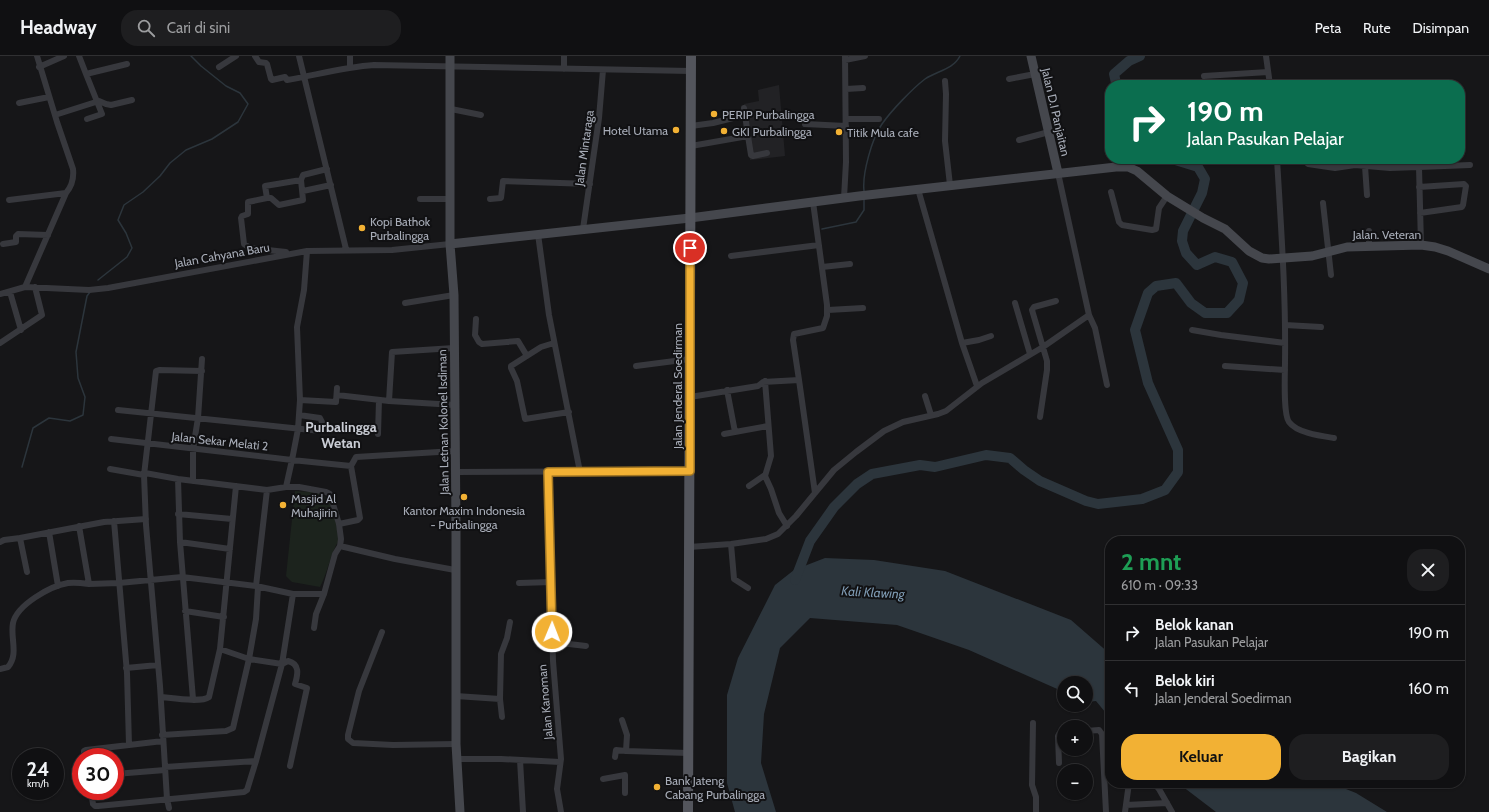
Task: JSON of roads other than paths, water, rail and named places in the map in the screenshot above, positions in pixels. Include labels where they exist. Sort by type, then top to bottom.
[{"type":"main road","name":"Jalan Jenderal Soedirman","points":[[688,812],[691,56]]},
{"type":"street","points":[[25,287],[66,194],[72,185],[74,176],[39,67],[37,56]]},
{"type":"street","points":[[39,67],[64,56]]},
{"type":"street","points":[[78,56],[102,114],[87,120]]},
{"type":"street","points":[[219,67],[236,56]]},
{"type":"street","points":[[254,56],[258,62],[267,64],[271,80],[285,77],[287,80],[304,77],[350,66],[374,65],[691,72]]},
{"type":"street","points":[[299,56],[346,250]]},
{"type":"street","points":[[350,56],[350,66]]},
{"type":"street","name":"Jalan Letnan Kolonel Isdiman","points":[[450,56],[450,244],[454,295],[455,404],[456,744],[460,812]]},
{"type":"street","points":[[564,56],[564,69]]},
{"type":"street","points":[[844,198],[846,126],[845,58],[865,56]]},
{"type":"street","name":"Jalan D.I Panjaitan","points":[[1031,56],[1058,172]]},
{"type":"street","points":[[1266,56],[1269,80]]},
{"type":"street","points":[[86,74],[127,64]]},
{"type":"street","name":"Jalan Mintaraga","points":[[583,229],[601,100],[603,70]]},
{"type":"street","points":[[1204,76],[1268,72]]},
{"type":"street","points":[[1009,79],[1035,74]]},
{"type":"street","points":[[945,81],[945,141],[950,185]]},
{"type":"street","points":[[846,89],[863,88]]},
{"type":"street","points":[[20,103],[49,97]]},
{"type":"street","points":[[55,115],[100,100],[102,103],[112,105],[132,100]]},
{"type":"street","points":[[744,108],[751,155],[767,153]]},
{"type":"street","points":[[450,109],[480,115]]},
{"type":"street","points":[[691,126],[713,123],[745,115]]},
{"type":"street","points":[[846,119],[879,119]]},
{"type":"street","points":[[805,124],[846,126]]},
{"type":"street","points":[[1019,140],[1049,132]]},
{"type":"street","points":[[691,146],[748,136]]},
{"type":"street","points":[[1277,164],[1283,258],[1286,411],[1289,423],[1304,432],[1334,438]]},
{"type":"street","points":[[1308,164],[1336,168],[1349,165],[1390,168],[1470,164]]},
{"type":"street","points":[[1365,166],[1367,195]]},
{"type":"street","name":"Jalan. Veteran","points":[[450,244],[690,218],[1058,172],[1116,167],[1128,168],[1136,171],[1182,206],[1226,229],[1249,251],[1258,256],[1269,259],[1312,256],[1347,247],[1421,245],[1448,251],[1489,269]]},
{"type":"street","points":[[1419,167],[1421,245]]},
{"type":"street","points":[[293,253],[250,248],[245,246],[241,218],[242,216],[248,214],[248,202],[271,198],[278,205],[304,199],[302,180],[304,174],[327,169]]},
{"type":"street","points":[[1058,172],[1089,315],[1095,328],[1107,385]]},
{"type":"street","points":[[266,198],[265,186],[302,180]]},
{"type":"street","points":[[490,199],[501,198],[503,181],[590,184]]},
{"type":"street","points":[[1419,187],[1464,184],[1466,186],[1462,207],[1420,213]]},
{"type":"street","points":[[303,191],[331,185]]},
{"type":"street","points":[[918,189],[962,343],[977,386]]},
{"type":"street","points":[[1111,192],[1119,222],[1122,225],[1152,230],[1156,229],[1158,208],[1167,196]]},
{"type":"street","points":[[9,200],[66,194]]},
{"type":"street","points":[[420,199],[451,199]]},
{"type":"street","points":[[813,202],[828,310],[823,328],[794,334],[793,340],[816,493]]},
{"type":"street","points":[[1323,203],[1331,275]]},
{"type":"street","points":[[1369,231],[1369,247]]},
{"type":"street","points":[[3,244],[16,242],[16,235],[18,234],[48,235]]},
{"type":"street","points":[[538,234],[554,343],[580,472]]},
{"type":"street","name":"Jalan Cahyana Baru","points":[[0,294],[25,287],[89,290],[307,251],[392,250],[450,244]]},
{"type":"street","points":[[731,256],[819,245]]},
{"type":"street","points":[[289,487],[298,429],[300,400],[297,327],[304,290],[307,251]]},
{"type":"street","points":[[822,267],[850,264]]},
{"type":"street","points":[[0,343],[42,315],[35,287]]},
{"type":"street","points":[[10,292],[21,330]]},
{"type":"street","points":[[405,303],[454,295]]},
{"type":"street","points":[[1040,417],[1047,361],[1032,310],[1034,307],[1056,301]]},
{"type":"street","points":[[1015,303],[1030,354]]},
{"type":"street","points":[[828,310],[863,308]]},
{"type":"street","points":[[689,547],[731,544],[774,537],[787,526],[834,470],[884,431],[903,422],[946,411],[977,386],[1043,347],[1089,315]]},
{"type":"street","points":[[476,319],[475,335],[479,342],[482,344],[518,341],[528,356]]},
{"type":"street","points":[[1285,325],[1321,326]]},
{"type":"street","points":[[1192,330],[1285,343]]},
{"type":"street","points":[[962,343],[991,336]]},
{"type":"street","points":[[554,343],[541,347],[511,366],[511,368],[517,380],[525,419],[569,412]]},
{"type":"street","points":[[389,401],[392,352],[454,348]]},
{"type":"street","points":[[193,481],[193,449],[198,418],[202,359]]},
{"type":"street","points":[[636,366],[690,359]]},
{"type":"street","points":[[1225,366],[1285,370]]},
{"type":"street","points":[[169,808],[167,799],[161,697],[146,519],[144,474],[156,371],[202,371]]},
{"type":"street","points":[[690,397],[758,386],[764,382],[799,380]]},
{"type":"street","points":[[748,486],[765,474],[770,465],[771,456],[764,382]]},
{"type":"street","points":[[300,400],[336,402],[337,388]]},
{"type":"street","points":[[727,390],[735,432]]},
{"type":"street","points":[[337,395],[389,401],[455,404]]},
{"type":"street","points":[[925,396],[931,415]]},
{"type":"street","points":[[378,434],[379,400]]},
{"type":"street","points":[[118,410],[320,432],[322,429],[322,419],[299,415]]},
{"type":"street","points":[[724,434],[768,426]]},
{"type":"street","name":"Jalan Sekar Melati 2","points":[[111,439],[351,466]]},
{"type":"street","points":[[339,524],[360,518],[351,466],[356,457],[455,451]]},
{"type":"street","points":[[110,470],[268,490],[300,487],[330,494],[342,539],[335,554],[324,594],[316,614],[314,628]]},
{"type":"street","points":[[455,472],[690,471]]},
{"type":"street","points":[[519,583],[552,582],[548,472]]},
{"type":"street","points":[[765,474],[779,513],[787,526]]},
{"type":"street","points":[[178,479],[178,514],[182,577],[193,699]]},
{"type":"street","points":[[161,697],[193,699],[207,698],[209,696],[220,649],[236,486]]},
{"type":"street","points":[[100,748],[163,738],[226,731],[233,728],[249,659],[256,619],[257,586],[268,490]]},
{"type":"street","points":[[178,514],[232,519]]},
{"type":"street","points":[[0,542],[79,526],[114,521],[146,519]]},
{"type":"street","points":[[114,521],[126,668],[129,744]]},
{"type":"street","points":[[79,526],[92,583]]},
{"type":"street","points":[[49,532],[58,586]]},
{"type":"street","points":[[20,538],[28,572]]},
{"type":"street","points":[[180,542],[230,549]]},
{"type":"street","points":[[731,544],[734,579],[748,588]]},
{"type":"street","points":[[340,546],[395,559],[455,570]]},
{"type":"street","points":[[0,669],[8,667],[13,659],[13,625],[15,616],[30,602],[46,591],[58,586],[76,582],[119,583],[182,577],[257,586],[293,594],[324,594]]},
{"type":"street","name":"Jalan Kanoman","points":[[552,582],[552,617],[556,643],[554,680],[560,734],[560,762]]},
{"type":"street","points":[[92,800],[93,804],[96,806],[246,791],[256,761],[282,664],[293,594]]},
{"type":"street","points":[[185,611],[224,617]]},
{"type":"street","points":[[502,717],[500,699],[500,654],[507,638],[510,622]]},
{"type":"street","points":[[382,632],[359,691],[348,739],[353,743],[393,745],[456,744]]},
{"type":"street","points":[[556,643],[586,646]]},
{"type":"street","points":[[220,649],[249,659],[282,664],[288,661],[294,663],[298,673],[295,684],[307,688],[290,766]]},
{"type":"street","points":[[126,668],[158,665]]},
{"type":"street","points":[[456,696],[500,699]]},
{"type":"street","points":[[622,720],[627,735],[626,751]]},
{"type":"street","points":[[1033,724],[1032,785],[1036,797],[1036,812]]},
{"type":"street","points":[[1093,730],[1099,730],[1102,734],[1103,740],[1106,812]]},
{"type":"street","points":[[615,757],[616,750],[688,753]]},
{"type":"street","points":[[1059,756],[1059,763]]},
{"type":"street","points":[[458,759],[501,759],[560,762],[557,789],[561,812]]},
{"type":"street","points":[[520,760],[523,812]]},
{"type":"street","points":[[124,773],[256,761]]},
{"type":"street","points":[[603,779],[625,775],[625,792]]},
{"type":"street","points":[[1125,812],[1128,788]]},
{"type":"street","points":[[1158,788],[1172,812]]},
{"type":"street","points":[[1126,805],[1166,803]]},
{"type":"water","name":"Kali Klawing","points":[[825,558],[874,560],[945,571],[1071,620],[1105,650],[1105,712],[1096,701],[1093,701],[1093,676],[1057,676],[1057,689],[969,650],[897,625],[810,618],[780,648],[764,714],[761,763],[776,812],[735,812],[727,783],[727,695],[738,658],[775,585],[794,570]]},
{"type":"water","points":[[1185,788],[1344,788],[1356,793],[1387,812],[1216,812]]},
{"type":"waterway","points":[[98,280],[127,257],[132,248],[126,233],[118,220],[124,205],[143,192],[160,176],[170,163],[186,150],[212,139],[238,122],[248,104],[240,93],[226,86],[191,56]]},
{"type":"waterway","points":[[864,191],[868,156],[878,130],[882,124],[908,94],[920,83],[929,76],[949,67],[957,61],[960,56]]},
{"type":"waterway","points":[[1115,80],[1114,74],[1129,61],[1140,56]]},
{"type":"waterway","points":[[795,580],[810,541],[834,507],[857,484],[872,474],[920,465],[935,467],[986,455],[1010,458],[1040,481],[1086,501],[1098,504],[1142,499],[1165,490],[1178,472],[1178,450],[1148,383],[1135,330],[1148,293],[1156,286],[1176,283],[1191,303],[1205,313],[1227,313],[1239,300],[1243,283],[1232,262],[1215,257],[1197,265],[1186,253],[1182,241],[1183,231],[1202,193],[1205,179],[1198,167],[1188,164]]},
{"type":"waterway","points":[[822,229],[856,222],[864,210],[864,199]]},
{"type":"waterway","points":[[22,467],[33,428],[49,418],[70,421],[83,415],[85,397],[78,378],[76,352],[87,296],[90,292]]},
{"type":"place","name":"PERIP Purbalingga","points":[[714,114]]},
{"type":"place","name":"Hotel Utama","points":[[676,130]]},
{"type":"place","name":"GKI Purbalingga","points":[[724,131]]},
{"type":"place","name":"Titik Mula cafe","points":[[839,132]]},
{"type":"place","name":"Kopi Bathok Purbalingga","points":[[362,228]]},
{"type":"place","name":"Kantor Maxim Indonesia - Purbalingga","points":[[464,497]]},
{"type":"place","name":"Masjid Al Muhajirin","points":[[283,505]]},
{"type":"place","name":"Bank Jateng Cabang Purbalingga","points":[[657,787]]},
{"type":"district","name":"Purbalingga Wetan","points":[[341,436]]}]
